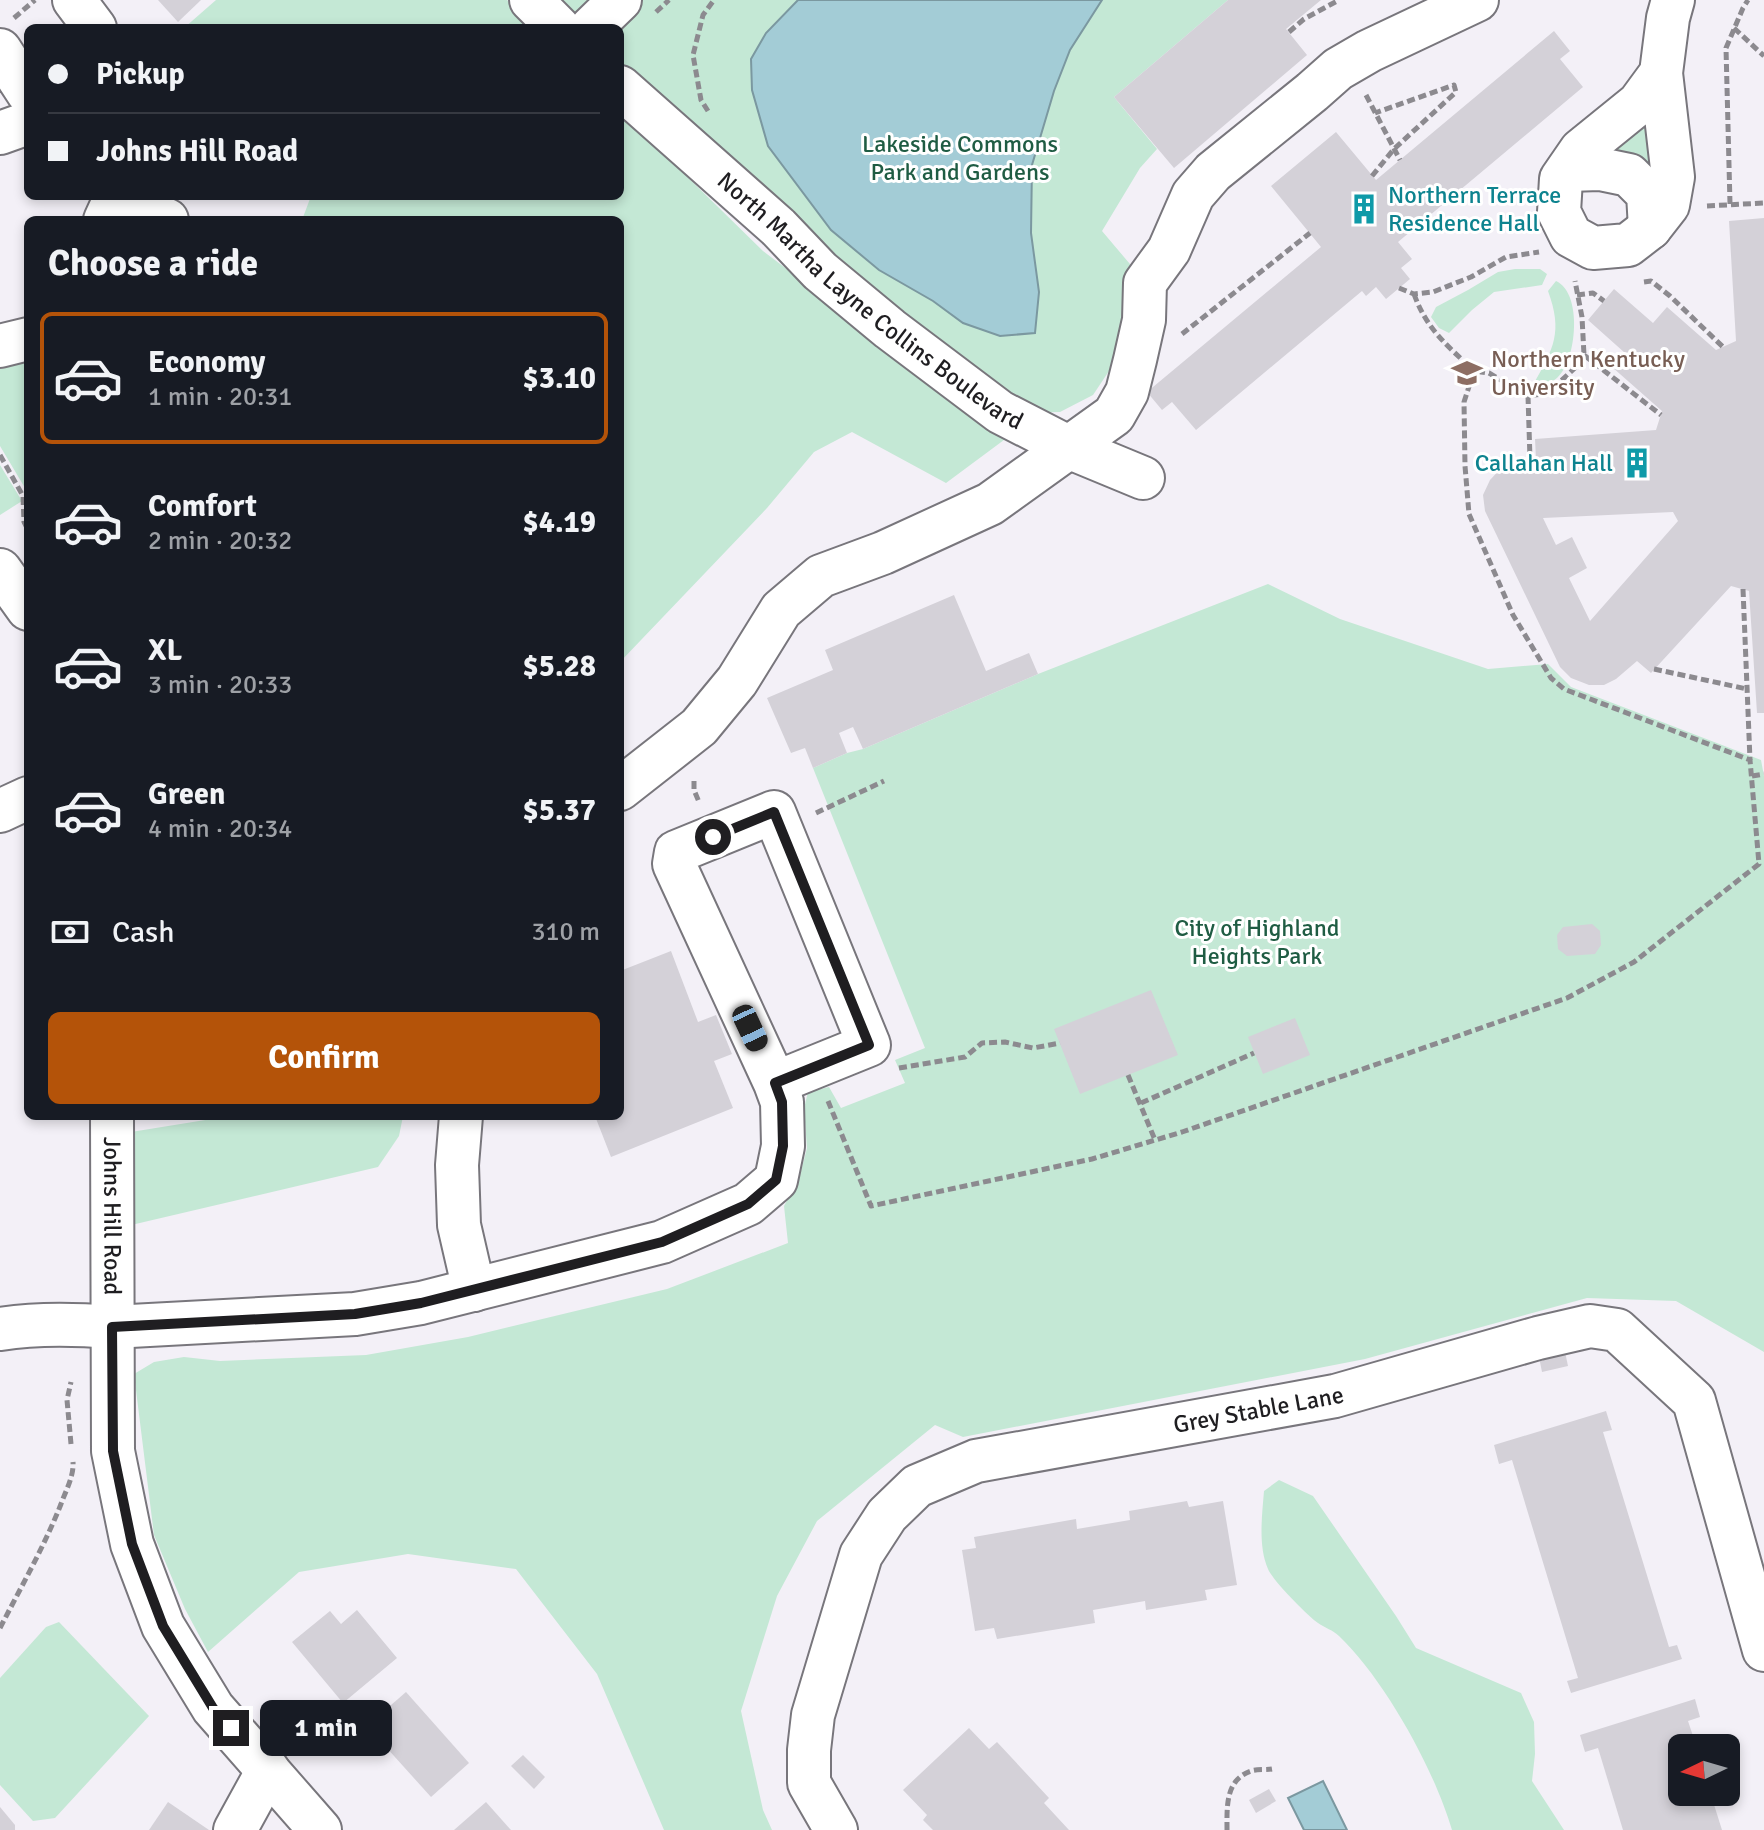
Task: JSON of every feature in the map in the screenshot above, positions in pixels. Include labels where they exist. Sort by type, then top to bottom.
[{"type":"street","points":[[74,0],[92,24]]},
{"type":"street","points":[[531,0],[555,24]]},
{"type":"street","points":[[595,24],[620,0]]},
{"type":"street","points":[[624,786],[693,732],[737,681],[781,610],[821,576],[883,553],[990,504],[1114,415],[1127,392],[1135,360],[1144,320],[1145,283],[1169,250],[1193,195],[1213,172],[1338,69],[1477,0]]},
{"type":"street","points":[[1661,73],[1639,103],[1581,150],[1561,179],[1559,212],[1571,236],[1593,248],[1628,245],[1650,228],[1668,205],[1673,177],[1661,73],[1673,0]]},
{"type":"street","points":[[0,50],[24,87]]},
{"type":"street","name":"North Martha Layne Collins Boulevard","points":[[624,91],[778,227],[820,271],[890,329],[1000,412],[1068,447],[1143,478]]},
{"type":"street","points":[[0,133],[24,124]]},
{"type":"street","points":[[1568,170],[1600,169],[1629,175],[1648,194],[1650,228]]},
{"type":"street","points":[[124,200],[158,216]]},
{"type":"street","points":[[0,346],[24,340]]},
{"type":"street","points":[[0,570],[24,603]]},
{"type":"street","points":[[0,811],[24,800]]},
{"type":"street","points":[[0,1329],[77,1324],[112,1327],[355,1314],[421,1303],[662,1242],[748,1204],[776,1180],[783,1146],[782,1102],[792,1075],[869,1045],[774,812],[676,852],[674,864],[792,1075]]},
{"type":"street","name":"Johns Hill Road","points":[[112,1120],[113,1451],[132,1544],[163,1626],[213,1708],[320,1830]]},
{"type":"street","points":[[461,1120],[457,1165],[459,1225],[474,1290]]},
{"type":"street","name":"Grey Stable Lane","points":[[836,1830],[809,1783],[813,1715],[861,1555],[887,1515],[917,1486],[976,1461],[1335,1396],[1590,1326],[1617,1330],[1694,1401],[1764,1650]]},
{"type":"street","points":[[235,1830],[268,1770]]},
{"type":"path","points":[[709,113],[701,100],[693,55],[703,15],[714,0]]},
{"type":"path","points":[[1289,32],[1304,19],[1339,0]]},
{"type":"path","points":[[1730,204],[1726,48],[1748,0]]},
{"type":"path","points":[[1734,28],[1764,56]]},
{"type":"path","points":[[1349,63],[1400,160]]},
{"type":"path","points":[[1372,176],[1394,149],[1456,92],[1454,85],[1375,113]]},
{"type":"path","points":[[1135,360],[1167,345],[1310,233]]},
{"type":"path","points":[[1399,288],[1414,294],[1433,292],[1471,277],[1506,257],[1547,251]]},
{"type":"path","points":[[1414,294],[1421,314],[1439,338],[1474,371],[1489,373],[1528,396],[1548,393],[1576,367],[1584,355],[1582,317],[1573,274]]},
{"type":"path","points":[[1640,282],[1651,281],[1723,347]]},
{"type":"path","points":[[1577,295],[1606,288]]},
{"type":"path","points":[[1593,293],[1604,301]]},
{"type":"path","points":[[1584,355],[1661,415]]},
{"type":"path","points":[[1474,371],[1464,402],[1469,514],[1513,615],[1551,678],[1564,689],[1750,760]]},
{"type":"path","points":[[1528,396],[1530,459]]},
{"type":"path","points":[[0,455],[23,496],[24,522]]},
{"type":"path","points":[[792,1075],[833,1112],[871,1206],[1092,1159],[1197,1127],[1567,998],[1634,962],[1759,864],[1750,760],[1743,589]]},
{"type":"path","points":[[1654,669],[1747,689]]},
{"type":"path","points":[[693,732],[694,790],[713,837]]},
{"type":"path","points":[[1752,776],[1764,774]]},
{"type":"path","points":[[781,829],[884,781]]},
{"type":"path","points":[[869,1045],[892,1070],[965,1057],[982,1043],[1005,1042],[1033,1048],[1060,1043]]},
{"type":"path","points":[[1141,1103],[1254,1053]]},
{"type":"path","points":[[1128,1075],[1155,1140]]},
{"type":"path","points":[[0,1627],[51,1529],[73,1469],[67,1400],[73,1376]]},
{"type":"path","points":[[1227,1830],[1227,1803],[1233,1784],[1251,1771],[1272,1769]]},
{"type":"green space","points":[[216,0],[507,0],[531,24],[189,24]]},
{"type":"green space","name":"Lakeside Commons Park and Gardens","points":[[553,0],[1228,0],[1114,97],[1157,149],[1140,168],[1102,231],[1135,270],[1109,371],[1093,395],[1060,412],[1024,413],[934,346],[624,73],[624,24],[576,24]]},
{"type":"green space","points":[[1651,112],[1655,173],[1612,152]]},
{"type":"green space","points":[[624,115],[763,251],[1008,437],[946,483],[852,432],[814,452],[767,508],[624,658],[624,216],[304,216],[310,200],[624,200]]},
{"type":"green space","points":[[1540,269],[1547,274],[1542,285],[1494,292],[1449,333],[1439,328],[1431,317],[1436,307],[1498,272]]},
{"type":"green space","points":[[1556,281],[1565,288],[1570,299],[1573,343],[1564,369],[1557,378],[1549,383],[1533,385],[1554,340],[1555,318],[1548,291]]},
{"type":"green space","points":[[24,363],[24,486],[0,446],[0,369]]},
{"type":"green space","points":[[0,465],[22,501],[0,515]]},
{"type":"green space","name":"City of Highland Heights Park","points":[[1268,584],[1340,619],[1488,669],[1548,664],[1571,687],[1761,760],[1764,776],[1764,1352],[1676,1301],[1587,1298],[1365,1359],[963,1437],[935,1425],[817,1521],[777,1596],[741,1711],[763,1810],[772,1830],[664,1830],[597,1674],[516,1569],[408,1554],[299,1572],[208,1652],[185,1609],[154,1535],[134,1374],[154,1362],[184,1357],[220,1361],[366,1355],[468,1337],[667,1289],[788,1243],[784,1206],[799,1179],[807,1148],[804,1108],[808,1092],[829,1087],[841,1108],[905,1083],[895,1060],[925,1048],[813,768],[1038,674]]},
{"type":"green space","points":[[205,1120],[402,1120],[399,1136],[378,1167],[127,1226],[131,1132]]},
{"type":"green space","points":[[1279,1480],[1313,1496],[1416,1648],[1521,1693],[1534,1722],[1532,1781],[1564,1830],[1452,1830],[1420,1753],[1374,1676],[1339,1636],[1299,1606],[1268,1569],[1262,1541],[1264,1491]]},
{"type":"green space","points":[[59,1622],[149,1716],[55,1818],[33,1821],[0,1785],[0,1678],[46,1627]]},
{"type":"water","points":[[798,0],[1102,0],[1070,50],[1032,165],[1031,233],[1039,292],[1035,333],[1000,336],[963,323],[933,301],[879,270],[831,230],[768,146],[752,90],[751,59],[766,33]]},
{"type":"water","points":[[1323,1781],[1347,1830],[1304,1830],[1288,1798]]},
{"type":"building","points":[[158,0],[201,0],[178,22]]},
{"type":"building","points":[[1228,0],[1321,0],[1286,29],[1307,55],[1174,168],[1114,97]]},
{"type":"building","name":"Northern Terrace Residence Hall","points":[[1554,31],[1570,51],[1560,59],[1583,87],[1398,242],[1412,259],[1401,268],[1410,279],[1386,299],[1376,287],[1366,296],[1362,291],[1196,430],[1172,402],[1162,410],[1147,392],[1321,247],[1271,186],[1336,132],[1376,180]]},
{"type":"building","name":"Callahan Hall","points":[[1764,218],[1764,713],[1757,713],[1749,591],[1731,586],[1651,673],[1637,661],[1604,685],[1589,685],[1571,678],[1560,667],[1485,511],[1483,495],[1490,480],[1503,466],[1515,460],[1536,459],[1535,439],[1656,430],[1662,411],[1612,367],[1625,353],[1588,320],[1614,289],[1653,323],[1667,307],[1716,350],[1736,341],[1729,221]],"holes":[[[1673,512],[1678,521],[1590,621],[1569,578],[1587,568],[1572,537],[1556,545],[1543,518]]]},
{"type":"building","points":[[954,595],[986,671],[1029,653],[1038,674],[863,749],[853,727],[839,733],[847,753],[813,768],[805,748],[791,753],[767,698],[833,670],[825,650]]},
{"type":"building","points":[[1592,924],[1600,931],[1601,945],[1595,954],[1567,956],[1558,949],[1557,935],[1563,927]]},
{"type":"building","points":[[671,951],[698,1022],[716,1015],[732,1054],[714,1061],[733,1108],[611,1157],[597,1120],[624,1120],[624,969]]},
{"type":"building","points":[[1151,990],[1178,1055],[1080,1094],[1054,1029]]},
{"type":"building","points":[[1295,1018],[1310,1055],[1263,1074],[1248,1037]]},
{"type":"building","points":[[1564,1347],[1568,1366],[1542,1372],[1538,1352]]},
{"type":"building","points":[[1606,1411],[1612,1430],[1603,1432],[1669,1647],[1677,1645],[1682,1659],[1571,1693],[1567,1681],[1578,1678],[1512,1460],[1499,1464],[1494,1445]]},
{"type":"building","points":[[1187,1501],[1189,1507],[1223,1501],[1237,1585],[1205,1590],[1207,1600],[1146,1610],[1145,1601],[1093,1610],[1095,1623],[997,1639],[994,1628],[975,1631],[962,1550],[976,1548],[974,1537],[1076,1519],[1077,1529],[1130,1520],[1129,1511]]},
{"type":"building","points":[[357,1610],[397,1658],[343,1703],[292,1642],[330,1611],[341,1624]]},
{"type":"building","points":[[406,1692],[469,1763],[431,1797],[367,1726]]},
{"type":"building","points":[[1695,1699],[1700,1717],[1688,1721],[1692,1734],[1668,1734],[1668,1806],[1714,1806],[1722,1830],[1623,1830],[1598,1748],[1585,1752],[1580,1735]]},
{"type":"building","points":[[969,1728],[989,1749],[997,1742],[1049,1798],[1044,1803],[1069,1830],[933,1830],[923,1820],[927,1815],[903,1790]]},
{"type":"building","points":[[523,1755],[545,1777],[534,1789],[511,1766]]},
{"type":"building","points":[[1269,1789],[1276,1801],[1256,1813],[1249,1800]]},
{"type":"building","points":[[168,1802],[209,1830],[149,1830]]},
{"type":"building","points":[[486,1802],[511,1830],[454,1830]]},
{"type":"building","points":[[0,1807],[15,1825],[15,1830],[0,1830]]},
{"type":"place","name":"Northern Terrace Residence Hall","points":[[1364,209]]},
{"type":"place","name":"Northern Kentucky University","points":[[1467,373]]},
{"type":"place","name":"Callahan Hall","points":[[1637,463]]},
{"type":"route","points":[[231,1728],[213,1708],[163,1626],[132,1544],[113,1451],[112,1327],[355,1314],[421,1303],[662,1242],[748,1204],[776,1180],[783,1146],[782,1102],[775,1083],[869,1045],[774,812],[713,837]]}]
